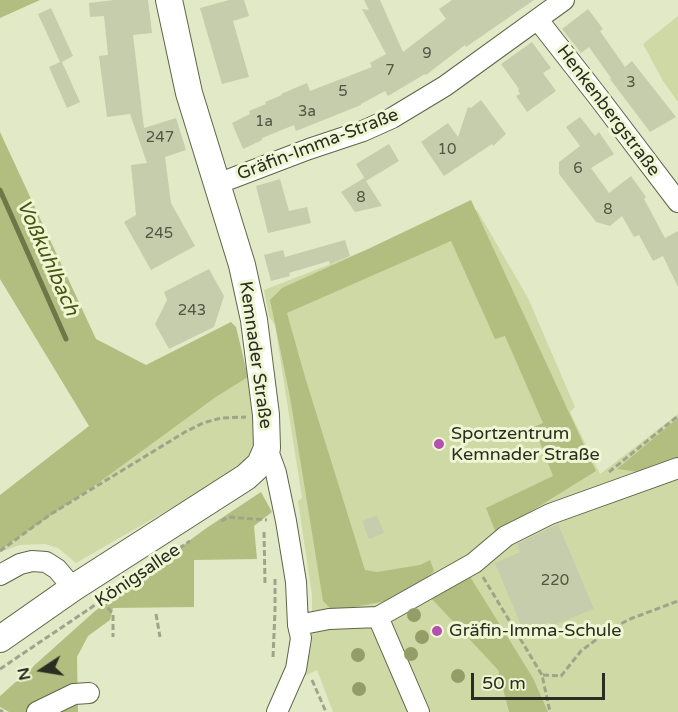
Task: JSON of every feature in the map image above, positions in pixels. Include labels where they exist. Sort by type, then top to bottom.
[{"type":"main road","name":"Kemnader Straße","points":[[169,0],[189,93],[242,265],[254,320],[266,415],[267,448]]},
{"type":"main road","name":"Königsallee","points":[[0,639],[73,588],[246,477],[260,464],[267,448]]},
{"type":"street","name":"Gräfin-Imma-Straße","points":[[217,184],[363,131],[392,118],[445,86],[564,0]]},
{"type":"street","name":"Henkenbergstraße","points":[[538,20],[678,202]]},
{"type":"street","name":"Kemnader Straße","points":[[267,448],[276,473],[286,521],[296,582],[298,625],[301,638],[296,669],[277,712]]},
{"type":"street","points":[[298,625],[329,619],[378,617],[474,563],[506,536],[550,514],[678,468]]},
{"type":"street","name":"Königsallee","points":[[0,575],[20,564],[32,561],[46,562],[57,569],[73,588]]},
{"type":"street","points":[[378,617],[419,712]]},
{"type":"street","points":[[36,712],[74,694],[89,693]]},
{"type":"path","points":[[0,551],[51,514],[185,432],[203,423],[222,418],[266,415]]},
{"type":"path","points":[[607,473],[678,416]]},
{"type":"path","points":[[217,522],[229,517],[286,521]]},
{"type":"path","points":[[264,532],[265,582]]},
{"type":"path","name":"Königsallee","points":[[0,669],[198,535]]},
{"type":"path","points":[[474,563],[542,675],[550,712]]},
{"type":"path","points":[[273,657],[275,572]]},
{"type":"path","points":[[101,600],[113,614],[112,637]]},
{"type":"path","points":[[542,675],[561,675],[581,651],[609,630],[630,619],[678,601]]},
{"type":"path","points":[[156,614],[160,637]]},
{"type":"path","points":[[296,669],[312,680],[326,712]]},
{"type":"green space","points":[[0,0],[40,0],[0,18]]},
{"type":"green space","points":[[678,16],[678,102],[663,81],[643,44]]},
{"type":"green space","points":[[0,132],[96,339],[146,365],[231,322],[236,327],[248,377],[216,397],[97,484],[0,550],[0,495],[89,426],[0,279]]},
{"type":"green space","points":[[471,200],[596,471],[496,533],[486,508],[553,476],[534,427],[543,423],[505,336],[495,339],[451,241],[287,313],[365,570],[377,572],[420,565],[430,560],[434,571],[426,579],[386,601],[333,611],[323,601],[290,397],[270,300],[282,288]]},
{"type":"green space","name":"Sportzentrum Kemnader Straße","points":[[477,210],[528,298],[575,407],[570,412],[600,474],[678,414],[678,712],[524,712],[466,586],[436,603],[498,670],[509,712],[333,712],[317,670],[305,676],[312,642],[312,595],[298,501],[302,498],[275,325],[269,316],[264,290],[446,219]]},
{"type":"green space","points":[[248,377],[260,452],[227,476],[76,563],[58,548],[45,544],[20,545],[0,552],[216,397]]},
{"type":"green space","points":[[678,418],[678,464],[654,474],[617,469]]},
{"type":"green space","points":[[261,492],[272,512],[254,526],[257,559],[194,560],[194,607],[113,608],[110,620],[88,636],[77,657],[78,712],[9,712],[0,707],[0,696],[95,611],[205,529]]},
{"type":"green space","points":[[469,575],[533,678],[548,712],[509,712],[498,670],[431,598]]},
{"type":"building","points":[[148,0],[152,33],[133,35],[144,128],[176,118],[186,150],[165,157],[171,203],[195,246],[151,270],[124,222],[136,215],[131,165],[147,163],[130,114],[107,117],[99,56],[108,55],[104,16],[90,17],[89,3]]},
{"type":"building","points":[[229,0],[244,0],[249,16],[233,21],[249,77],[222,84],[200,8]]},
{"type":"building","points":[[364,0],[380,0],[403,52],[446,19],[439,9],[452,0],[534,0],[466,47],[465,45],[426,75],[388,96],[385,91],[361,105],[296,131],[294,125],[262,138],[243,149],[232,123],[250,114],[249,111],[307,83],[310,91],[372,67],[370,63],[386,54],[362,9],[369,10]]},
{"type":"building","points":[[51,8],[73,56],[62,62],[80,102],[67,108],[49,67],[60,62],[38,14]]},
{"type":"building","points":[[588,9],[603,29],[600,31],[625,67],[632,61],[676,117],[650,132],[589,47],[581,53],[562,29]]},
{"type":"building","points":[[532,42],[551,68],[543,73],[556,91],[527,112],[516,96],[520,94],[519,89],[501,64]]},
{"type":"building","points":[[481,100],[506,134],[493,146],[492,144],[444,176],[421,142],[448,123],[458,137],[468,107],[471,108]]},
{"type":"building","points":[[580,117],[595,136],[599,132],[614,154],[591,168],[609,193],[631,176],[646,197],[644,199],[665,238],[678,231],[678,287],[663,256],[653,261],[639,235],[634,237],[622,216],[610,226],[596,222],[559,174],[559,162],[580,146],[566,127]]},
{"type":"building","points":[[389,144],[399,161],[366,181],[382,206],[355,212],[341,192],[365,179],[356,164]]},
{"type":"building","points":[[280,179],[289,211],[307,207],[311,223],[268,233],[256,186]]},
{"type":"building","points":[[345,240],[350,256],[330,264],[329,261],[289,273],[290,276],[271,281],[264,255],[283,250],[285,257]]},
{"type":"building","points":[[209,269],[224,296],[214,327],[169,349],[155,324],[167,300],[164,292]]},
{"type":"building","points":[[377,515],[384,533],[369,539],[362,521]]},
{"type":"building","points":[[558,524],[594,609],[551,626],[550,622],[524,632],[495,563],[520,552],[517,544]]},
{"type":"waterway","name":"Voßkuhlbach","points":[[0,190],[66,339]]},
{"type":"place","name":"Sportzentrum Kemnader Straße","points":[[439,444]]},
{"type":"place","name":"Gräfin-Imma-Schule","points":[[437,631]]}]
